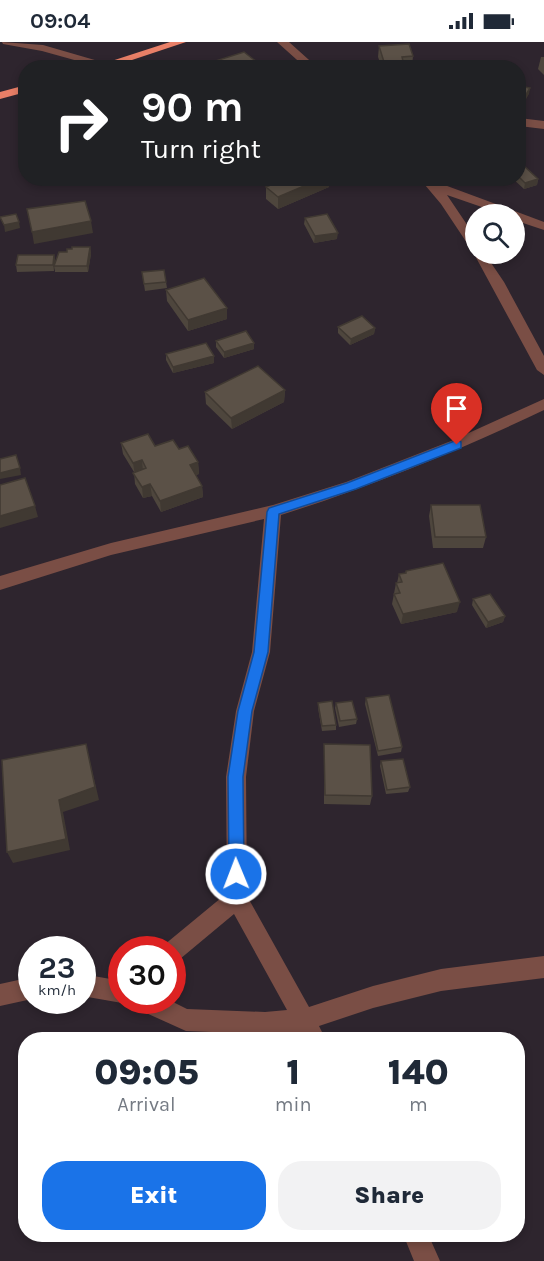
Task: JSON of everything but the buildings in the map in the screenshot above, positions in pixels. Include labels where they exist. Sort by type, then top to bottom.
[{"type":"highway","points":[[121,60],[181,42]]},
{"type":"highway","points":[[0,96],[18,90]]},
{"type":"street","points":[[7,42],[43,48],[82,60]]},
{"type":"street","points":[[282,42],[303,60]]},
{"type":"street","points":[[526,123],[544,125]]},
{"type":"street","points":[[432,186],[465,232]]},
{"type":"street","points":[[439,186],[486,204]]},
{"type":"street","points":[[525,219],[544,226]]},
{"type":"street","points":[[485,264],[544,370]]},
{"type":"street","points":[[0,583],[111,549],[273,512],[409,464],[544,404]]},
{"type":"street","points":[[273,512],[261,652],[245,711],[236,777],[237,898],[310,1032]]},
{"type":"street","points":[[186,940],[237,898]]},
{"type":"street","points":[[173,1014],[186,1020],[265,1023],[303,1020],[373,997],[441,980],[544,967]]},
{"type":"street","points":[[0,995],[18,991]]},
{"type":"street","points":[[419,1242],[427,1261]]},
{"type":"route","points":[[236,874],[236,777],[245,711],[261,652],[273,512],[352,486],[457,445]]}]
